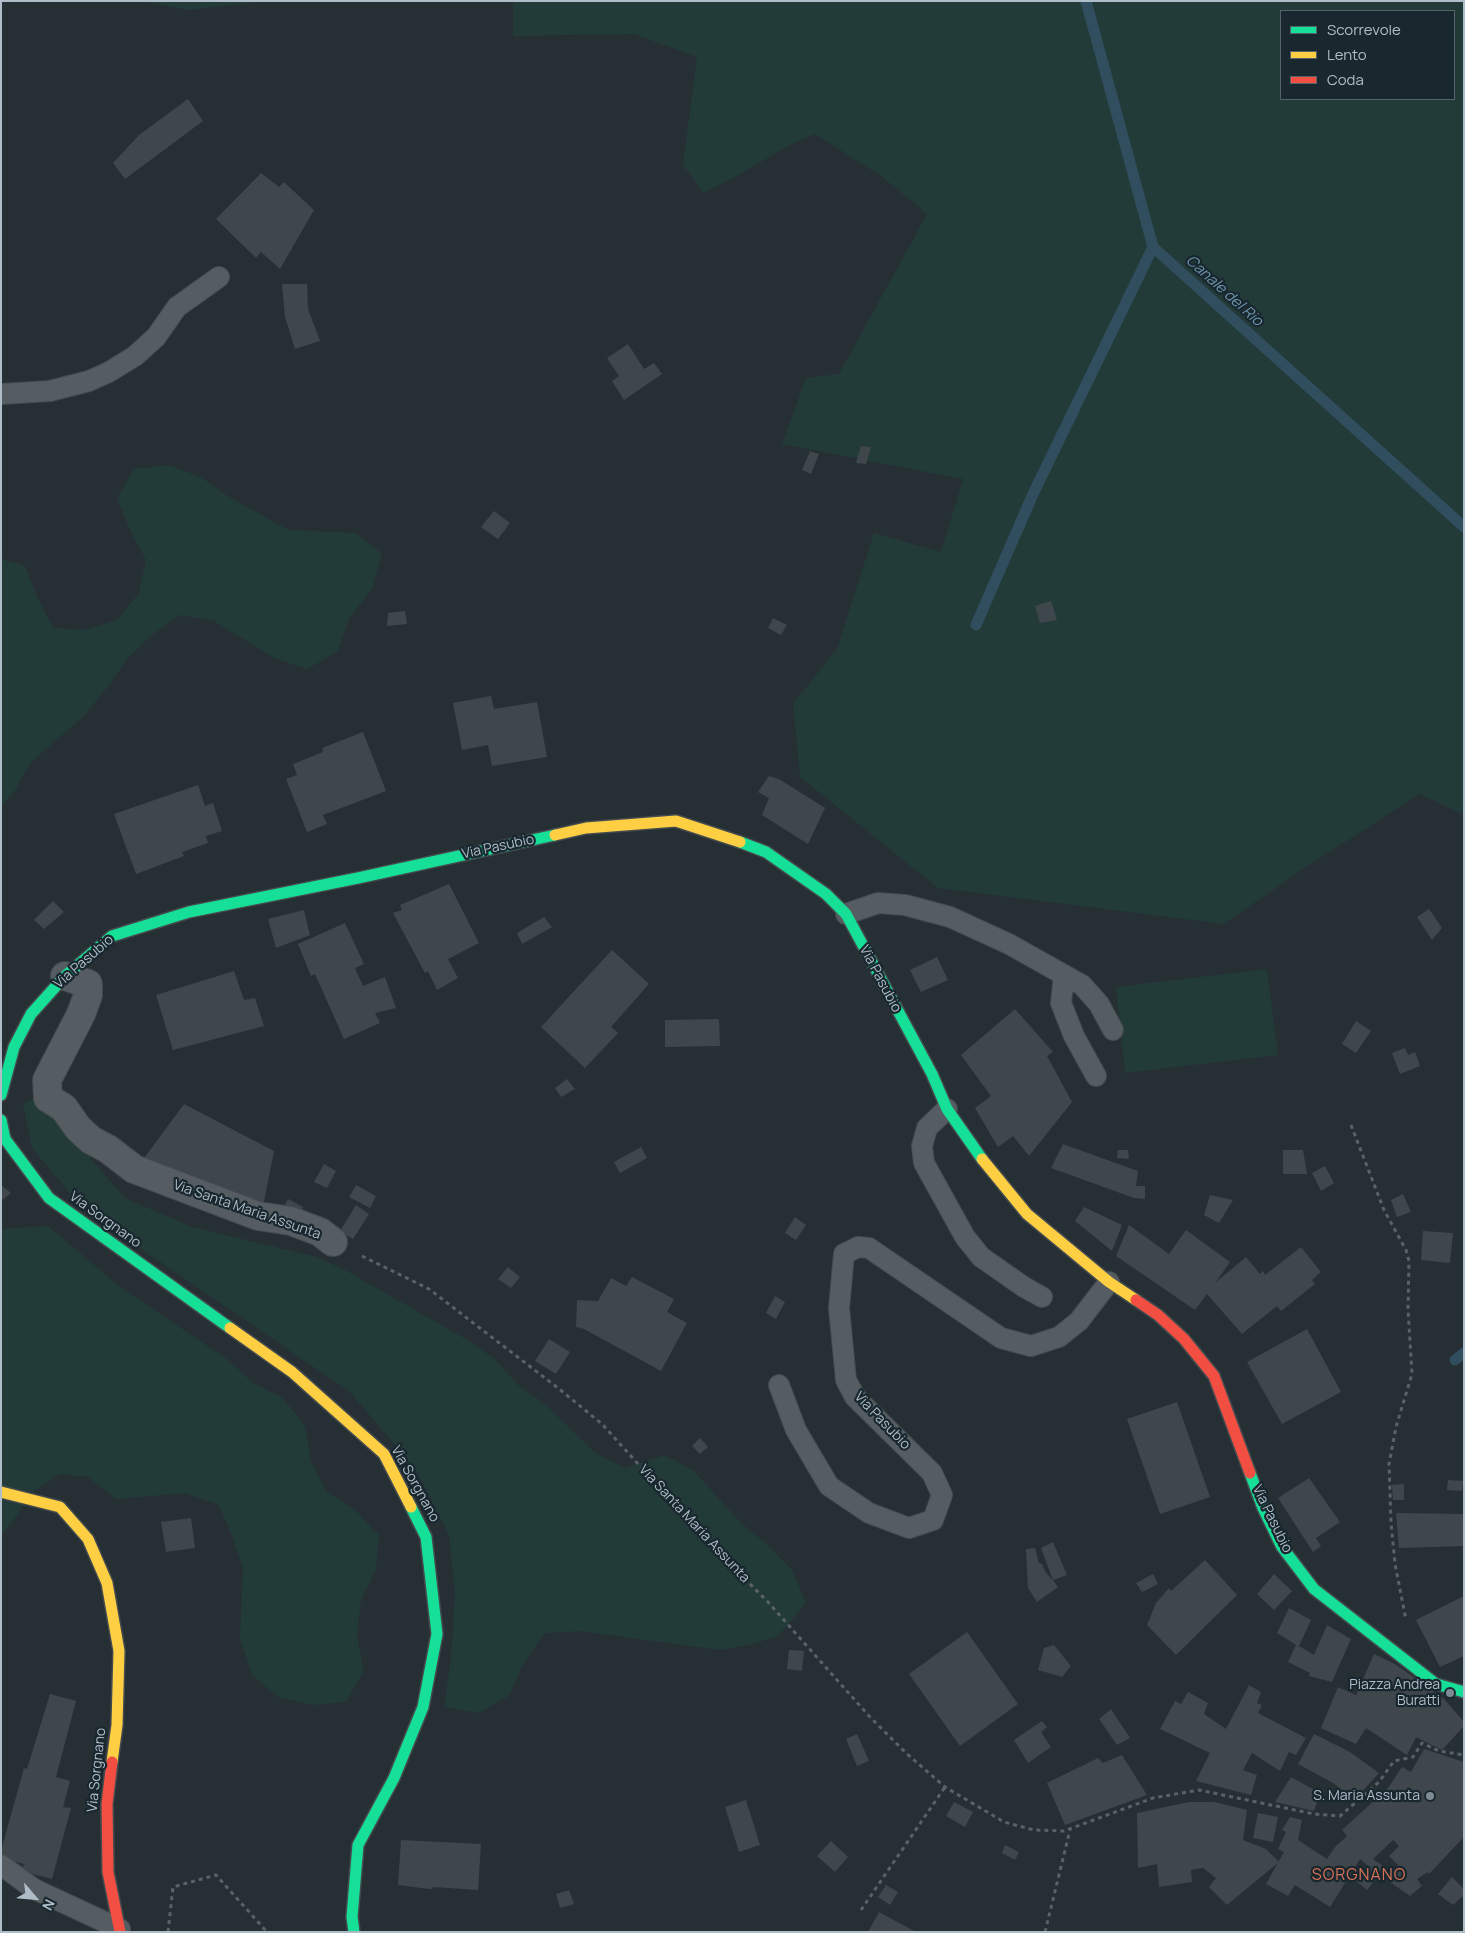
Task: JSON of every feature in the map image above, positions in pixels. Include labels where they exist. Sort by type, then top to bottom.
[{"type":"street","name":"Via Pasubio","points":[[1,1095],[5,1074],[14,1047],[30,1014],[64,976],[112,936],[189,912],[594,827],[676,821],[720,834],[766,852],[826,894],[846,914],[932,1074],[947,1109],[990,1170],[1027,1214],[1109,1282],[1158,1315],[1184,1339],[1214,1376],[1263,1508],[1282,1547],[1314,1589],[1436,1684],[1464,1692]]},
{"type":"street","name":"Via Santa Maria Assunta","points":[[64,976],[88,984],[88,995],[81,1014],[47,1080],[48,1098],[64,1108],[78,1128],[91,1140],[134,1169],[258,1216],[291,1222],[320,1232],[333,1242]]},
{"type":"street","name":"Via Sorgnano","points":[[1,1120],[5,1139],[49,1198],[292,1372],[384,1454],[426,1537],[437,1634],[423,1707],[394,1778],[358,1845],[352,1917],[354,1932]]},
{"type":"street","name":"Via Sorgnano","points":[[1,1492],[60,1506],[88,1539],[108,1583],[119,1651],[117,1725],[107,1804],[108,1872],[120,1931]]},
{"type":"lane","points":[[1,394],[50,391],[89,381],[109,372],[135,356],[156,337],[177,307],[219,276]]},
{"type":"lane","points":[[846,914],[878,903],[905,905],[950,917],[1009,944],[1082,985],[1099,1004],[1113,1030]]},
{"type":"lane","points":[[1064,975],[1060,1003],[1074,1036],[1096,1076]]},
{"type":"lane","points":[[947,1109],[928,1128],[922,1146],[924,1163],[964,1237],[981,1257],[1024,1287],[1042,1297]]},
{"type":"lane","name":"Via Pasubio","points":[[779,1385],[796,1430],[829,1486],[869,1513],[909,1528],[933,1520],[942,1495],[932,1473],[855,1397],[846,1380],[839,1308],[844,1254],[858,1247],[869,1248],[1001,1338],[1031,1346],[1059,1337],[1079,1320],[1109,1282]]},
{"type":"lane","points":[[1,1866],[34,1889],[120,1931]]},
{"type":"path","points":[[1351,1125],[1384,1210],[1406,1250],[1409,1261],[1408,1309],[1412,1374],[1396,1426],[1389,1464],[1389,1502],[1395,1564],[1406,1620],[1420,1671]]},
{"type":"path","name":"Via Santa Maria Assunta","points":[[333,1242],[429,1289],[602,1424],[713,1547],[767,1601],[870,1716],[906,1753],[945,1787],[1004,1822],[1034,1830],[1064,1831],[1153,1798],[1199,1790],[1314,1814],[1340,1816],[1379,1782],[1394,1761],[1413,1757],[1422,1743],[1439,1751],[1464,1756]]},
{"type":"path","points":[[861,1910],[945,1787]]},
{"type":"path","points":[[1045,1932],[1070,1829]]},
{"type":"path","points":[[168,1932],[172,1887],[216,1875],[267,1932]]},
{"type":"green space","points":[[141,1],[265,1],[188,10]]},
{"type":"green space","points":[[513,1],[1464,1],[1464,815],[1420,794],[1306,867],[1224,924],[938,888],[800,777],[793,704],[837,649],[874,533],[941,552],[963,479],[782,444],[806,378],[839,374],[927,214],[881,176],[815,134],[788,146],[704,193],[683,165],[697,57],[634,34],[513,36]]},
{"type":"green space","points":[[168,465],[201,477],[229,497],[289,530],[356,533],[382,554],[372,589],[350,617],[337,652],[307,669],[274,658],[214,621],[180,615],[153,634],[128,658],[83,717],[31,762],[14,792],[1,808],[1,559],[25,566],[53,628],[87,630],[118,619],[139,593],[146,560],[130,530],[117,498],[134,469]]},
{"type":"green space","points":[[1267,969],[1278,1055],[1125,1073],[1116,987]]},
{"type":"green space","points":[[35,1098],[59,1122],[125,1198],[192,1227],[317,1257],[347,1271],[466,1339],[495,1359],[518,1385],[545,1404],[594,1452],[625,1468],[665,1455],[694,1471],[741,1523],[768,1545],[792,1570],[806,1603],[778,1636],[753,1644],[720,1650],[580,1631],[545,1633],[523,1664],[509,1696],[478,1713],[444,1707],[451,1659],[455,1593],[449,1535],[416,1470],[350,1392],[83,1209],[32,1148],[23,1104]]},
{"type":"green space","points":[[48,1226],[118,1285],[228,1360],[253,1383],[283,1398],[305,1426],[311,1461],[326,1491],[355,1510],[379,1535],[376,1570],[361,1600],[357,1636],[364,1671],[346,1702],[312,1705],[278,1697],[252,1675],[240,1638],[243,1569],[219,1505],[185,1493],[116,1499],[88,1477],[60,1474],[31,1494],[1,1536],[1,1229]]},
{"type":"building","points":[[188,99],[203,121],[125,179],[113,163],[139,135]]},
{"type":"building","points":[[261,173],[279,187],[284,182],[314,210],[280,269],[261,252],[256,258],[216,219]]},
{"type":"building","points":[[282,284],[307,284],[308,309],[320,341],[295,349],[285,317]]},
{"type":"building","points":[[628,344],[644,369],[654,363],[662,374],[624,400],[612,381],[619,376],[607,358]]},
{"type":"building","points":[[861,446],[871,447],[866,464],[856,463]]},
{"type":"building","points":[[810,451],[819,454],[811,474],[802,470]]},
{"type":"building","points":[[494,511],[510,523],[498,539],[481,527]]},
{"type":"building","points":[[1051,601],[1057,620],[1040,623],[1035,606]]},
{"type":"building","points":[[405,611],[407,624],[387,626],[388,613]]},
{"type":"building","points":[[773,618],[787,625],[781,635],[768,628]]},
{"type":"building","points":[[491,696],[494,709],[537,702],[547,757],[492,766],[488,745],[462,750],[453,703]]},
{"type":"building","points":[[363,732],[386,791],[323,815],[327,824],[307,832],[286,779],[297,775],[293,764],[323,752],[322,748]]},
{"type":"building","points":[[769,776],[779,779],[825,808],[808,844],[762,815],[769,798],[758,792]]},
{"type":"building","points":[[198,785],[205,806],[213,803],[222,831],[206,836],[208,843],[182,852],[184,856],[136,874],[114,814]]},
{"type":"building","points":[[449,884],[479,943],[448,959],[458,978],[437,990],[428,971],[425,973],[393,913],[402,910],[400,905]]},
{"type":"building","points":[[53,901],[64,912],[44,929],[34,920]]},
{"type":"building","points":[[1429,909],[1442,928],[1432,940],[1417,917]]},
{"type":"building","points":[[304,910],[310,935],[276,948],[268,919]]},
{"type":"building","points":[[544,917],[552,927],[522,944],[517,933]]},
{"type":"building","points":[[345,923],[364,964],[355,968],[363,986],[385,977],[396,1008],[375,1013],[380,1023],[344,1039],[315,974],[311,976],[298,944]]},
{"type":"building","points":[[612,950],[649,984],[611,1027],[618,1033],[585,1068],[541,1027]]},
{"type":"building","points":[[937,957],[948,980],[921,992],[910,970]]},
{"type":"building","points":[[234,971],[244,1000],[255,998],[264,1026],[173,1050],[156,995]]},
{"type":"building","points":[[1015,1009],[1053,1052],[1047,1056],[1072,1102],[1029,1156],[1013,1136],[998,1147],[975,1108],[991,1096],[961,1055]]},
{"type":"building","points":[[719,1019],[720,1046],[665,1047],[665,1020]]},
{"type":"building","points":[[1356,1021],[1371,1031],[1356,1053],[1342,1044]]},
{"type":"building","points":[[1405,1048],[1408,1055],[1415,1052],[1420,1066],[1400,1074],[1392,1053]]},
{"type":"building","points":[[567,1079],[575,1089],[561,1097],[555,1088]]},
{"type":"building","points":[[184,1104],[274,1151],[262,1211],[142,1161]]},
{"type":"building","points":[[1063,1144],[1138,1171],[1136,1186],[1145,1186],[1145,1199],[1134,1198],[1051,1168]]},
{"type":"building","points":[[641,1147],[647,1158],[620,1173],[614,1162]]},
{"type":"building","points":[[1118,1150],[1128,1150],[1129,1159],[1117,1158]]},
{"type":"building","points":[[1283,1150],[1303,1150],[1307,1174],[1283,1174]]},
{"type":"building","points":[[324,1164],[336,1171],[327,1188],[314,1182]]},
{"type":"building","points":[[1325,1166],[1334,1183],[1321,1191],[1312,1173]]},
{"type":"building","points":[[1,1185],[11,1193],[1,1201]]},
{"type":"building","points":[[356,1185],[376,1196],[370,1208],[349,1197]]},
{"type":"building","points":[[1403,1194],[1411,1212],[1397,1217],[1391,1200]]},
{"type":"building","points":[[1210,1195],[1233,1200],[1219,1223],[1204,1215]]},
{"type":"building","points":[[288,1199],[303,1207],[297,1218],[282,1211]]},
{"type":"building","points":[[356,1205],[369,1214],[353,1239],[340,1231]]},
{"type":"building","points":[[1084,1207],[1122,1225],[1112,1251],[1075,1221]]},
{"type":"building","points":[[795,1217],[806,1225],[796,1240],[785,1233]]},
{"type":"building","points":[[1129,1225],[1169,1254],[1186,1230],[1230,1262],[1215,1283],[1246,1257],[1260,1274],[1263,1271],[1265,1275],[1301,1247],[1321,1272],[1312,1280],[1315,1284],[1281,1311],[1277,1306],[1242,1334],[1207,1294],[1195,1310],[1116,1256]]},
{"type":"building","points":[[1423,1231],[1453,1233],[1450,1263],[1421,1260]]},
{"type":"building","points":[[508,1267],[520,1277],[511,1288],[498,1279]]},
{"type":"building","points":[[632,1277],[674,1299],[667,1312],[687,1323],[661,1371],[584,1329],[576,1327],[577,1300],[598,1301],[611,1278],[626,1286]]},
{"type":"building","points":[[775,1296],[785,1302],[776,1319],[766,1313]]},
{"type":"building","points":[[1307,1329],[1341,1392],[1282,1424],[1247,1362]]},
{"type":"building","points":[[549,1339],[570,1352],[556,1374],[535,1361]]},
{"type":"building","points":[[1177,1402],[1210,1497],[1160,1514],[1127,1419]]},
{"type":"building","points":[[700,1438],[708,1447],[700,1454],[692,1446]]},
{"type":"building","points":[[1309,1478],[1340,1522],[1316,1538],[1321,1546],[1313,1552],[1278,1498]]},
{"type":"building","points":[[1448,1480],[1463,1481],[1462,1491],[1447,1490]]},
{"type":"building","points":[[1404,1484],[1404,1500],[1393,1500],[1392,1485]]},
{"type":"building","points":[[1396,1513],[1464,1514],[1464,1546],[1399,1548]]},
{"type":"building","points":[[191,1518],[195,1548],[166,1552],[161,1522]]},
{"type":"building","points":[[1053,1542],[1067,1575],[1053,1580],[1041,1548]]},
{"type":"building","points":[[1035,1548],[1039,1563],[1042,1564],[1046,1573],[1058,1587],[1037,1602],[1028,1588],[1026,1549]]},
{"type":"building","points":[[1205,1560],[1237,1595],[1176,1655],[1147,1625],[1156,1603],[1169,1588],[1171,1591]]},
{"type":"building","points":[[1153,1574],[1158,1584],[1142,1592],[1136,1583]]},
{"type":"building","points":[[1274,1574],[1292,1591],[1274,1610],[1257,1594]]},
{"type":"building","points":[[1464,1596],[1464,1656],[1440,1667],[1416,1620]]},
{"type":"building","points":[[1289,1608],[1311,1620],[1299,1646],[1314,1655],[1327,1625],[1351,1639],[1332,1682],[1309,1676],[1310,1673],[1288,1662],[1296,1645],[1277,1633]]},
{"type":"building","points":[[967,1632],[1018,1704],[960,1746],[909,1674]]},
{"type":"building","points":[[1054,1645],[1071,1666],[1062,1677],[1038,1670],[1044,1648]]},
{"type":"building","points":[[789,1650],[804,1651],[802,1671],[787,1669]]},
{"type":"building","points":[[1374,1654],[1395,1664],[1444,1699],[1464,1722],[1464,1726],[1442,1750],[1416,1737],[1407,1755],[1366,1728],[1356,1744],[1321,1728],[1338,1687],[1356,1695]]},
{"type":"building","points":[[1249,1685],[1261,1692],[1257,1703],[1262,1705],[1258,1713],[1306,1738],[1296,1755],[1289,1752],[1280,1771],[1252,1753],[1243,1770],[1257,1775],[1251,1795],[1196,1781],[1210,1753],[1160,1729],[1175,1701],[1181,1704],[1188,1692],[1208,1703],[1204,1714],[1226,1729]]},
{"type":"building","points":[[50,1694],[76,1701],[56,1777],[70,1781],[63,1807],[71,1808],[52,1879],[21,1871],[24,1864],[1,1858],[1,1851],[24,1768],[27,1769]]},
{"type":"building","points":[[1111,1709],[1130,1738],[1117,1745],[1099,1719]]},
{"type":"building","points":[[1042,1721],[1047,1727],[1041,1732],[1051,1747],[1028,1763],[1014,1740]]},
{"type":"building","points":[[857,1734],[869,1761],[857,1766],[846,1739]]},
{"type":"building","points":[[1314,1734],[1350,1752],[1379,1773],[1354,1800],[1333,1783],[1298,1764]]},
{"type":"building","points":[[1424,1749],[1464,1762],[1464,1837],[1429,1874],[1428,1872],[1417,1879],[1422,1886],[1410,1896],[1387,1880],[1400,1867],[1389,1856],[1399,1846],[1393,1840],[1373,1859],[1383,1866],[1379,1875],[1367,1890],[1356,1881],[1368,1866],[1360,1859],[1330,1907],[1295,1885],[1288,1896],[1266,1884],[1284,1852],[1278,1849],[1286,1832],[1282,1830],[1290,1817],[1302,1820],[1298,1840],[1327,1859],[1335,1847],[1347,1836],[1342,1830],[1388,1788],[1402,1767],[1411,1772]]},
{"type":"building","points":[[1122,1755],[1147,1795],[1065,1825],[1047,1783],[1098,1758],[1103,1763]]},
{"type":"building","points":[[1291,1777],[1320,1793],[1314,1811],[1275,1802]]},
{"type":"building","points":[[746,1800],[760,1845],[739,1852],[725,1807]]},
{"type":"building","points":[[954,1802],[973,1812],[965,1827],[946,1816]]},
{"type":"building","points":[[1189,1802],[1214,1802],[1247,1810],[1243,1840],[1266,1849],[1279,1862],[1227,1905],[1209,1887],[1216,1878],[1203,1868],[1191,1870],[1192,1882],[1159,1887],[1157,1864],[1138,1868],[1137,1813]]},
{"type":"building","points":[[1258,1813],[1278,1817],[1273,1842],[1253,1838]]},
{"type":"building","points":[[401,1840],[481,1844],[478,1890],[433,1887],[429,1889],[398,1885]]},
{"type":"building","points":[[831,1841],[848,1857],[835,1872],[817,1856]]},
{"type":"building","points":[[1005,1845],[1019,1852],[1015,1860],[1002,1853]]},
{"type":"building","points":[[1452,1877],[1464,1889],[1464,1895],[1453,1905],[1438,1894]]},
{"type":"building","points":[[886,1885],[898,1892],[890,1905],[878,1897]]},
{"type":"building","points":[[569,1890],[574,1904],[560,1908],[556,1894]]},
{"type":"building","points":[[879,1912],[916,1932],[868,1932]]},
{"type":"waterway","name":"Canale del Rio","points":[[1086,1],[1153,247],[1464,527]]},
{"type":"waterway","points":[[976,625],[1033,494],[1153,247]]},
{"type":"waterway","points":[[1455,1360],[1464,1353]]},
{"type":"traffic: fast","points":[[1,1095],[14,1047],[31,1014],[65,976],[112,936],[189,912],[358,878],[555,835]]},
{"type":"traffic: fast","points":[[740,842],[766,852],[826,894],[846,914],[932,1074],[947,1109],[982,1159]]},
{"type":"traffic: fast","points":[[1,1120],[5,1139],[49,1198],[230,1328]]},
{"type":"traffic: fast","points":[[1250,1473],[1263,1508],[1282,1547],[1314,1589],[1436,1684],[1464,1692]]},
{"type":"traffic: fast","points":[[354,1932],[352,1917],[358,1845],[394,1778],[423,1707],[437,1634],[426,1537],[411,1507]]},
{"type":"traffic: slow","points":[[555,835],[586,828],[676,821],[740,842]]},
{"type":"traffic: slow","points":[[982,1159],[1027,1214],[1109,1282],[1136,1300]]},
{"type":"traffic: slow","points":[[230,1328],[292,1372],[384,1454],[411,1507]]},
{"type":"traffic: slow","points":[[1,1492],[60,1507],[88,1539],[107,1583],[119,1651],[117,1725],[112,1762]]},
{"type":"traffic: jam","points":[[1136,1300],[1158,1315],[1184,1339],[1214,1376],[1250,1473]]},
{"type":"traffic: jam","points":[[112,1762],[107,1804],[108,1872],[120,1932]]},
{"type":"place","name":"Piazza Andrea Buratti","points":[[1450,1693]]},
{"type":"place","name":"S. Maria Assunta","points":[[1430,1796]]},
{"type":"district","name":"SORGNANO","points":[[1359,1876]]}]
